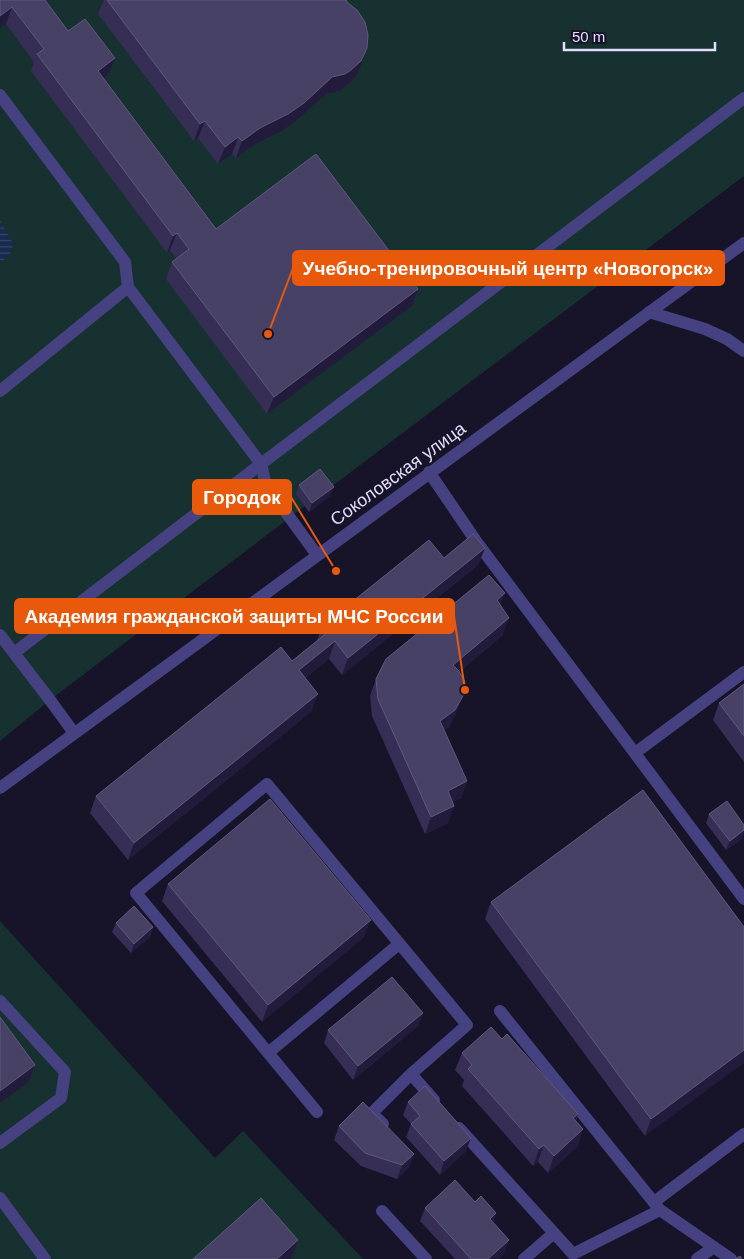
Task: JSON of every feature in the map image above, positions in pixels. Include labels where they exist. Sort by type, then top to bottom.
[{"type":"street","points":[[0,95],[125,262],[128,287],[261,464],[266,485],[317,555]]},
{"type":"street","points":[[14,653],[744,98]]},
{"type":"street","name":"Соколовская улица","points":[[0,788],[744,243]]},
{"type":"street","points":[[0,391],[128,287]]},
{"type":"street","points":[[649,312],[705,328],[727,339],[744,351]]},
{"type":"street","points":[[429,472],[476,541],[744,899]]},
{"type":"street","points":[[0,635],[74,733]]},
{"type":"street","points":[[635,753],[744,672]]},
{"type":"street","points":[[317,1112],[136,894],[267,784],[466,1025],[411,1074],[372,1113],[393,1134]]},
{"type":"street","points":[[268,1053],[399,944]]},
{"type":"street","points":[[0,1001],[65,1072],[61,1098],[0,1143]]},
{"type":"street","points":[[500,1011],[657,1206],[731,1259]]},
{"type":"street","points":[[411,1074],[575,1257],[657,1206],[744,1134]]},
{"type":"street","points":[[0,1198],[44,1259]]},
{"type":"street","points":[[382,1211],[426,1259]]},
{"type":"street","points":[[524,1259],[554,1233]]},
{"type":"street","points":[[697,1259],[714,1247]]},
{"type":"green space","points":[[0,0],[744,0],[744,176],[327,490],[330,496],[309,512],[305,506],[50,700],[0,741]]},
{"type":"green space","points":[[0,921],[215,1158],[243,1131],[363,1259],[0,1259]]},
{"type":"water","points":[[0,220],[13,244],[10,254],[0,263]]},
{"type":"building","points":[[0,0],[45,0],[68,31],[85,19],[115,58],[98,71],[216,229],[316,154],[418,289],[274,397],[172,262],[189,249],[177,233],[173,236],[37,54],[44,49],[12,7],[0,16]]},
{"type":"building","points":[[107,0],[346,0],[357,10],[365,22],[368,35],[367,48],[361,61],[351,70],[345,74],[332,77],[304,103],[288,114],[260,128],[242,141],[238,137],[225,147],[205,121],[200,124]]},
{"type":"building","points":[[320,469],[334,487],[312,503],[299,485]]},
{"type":"building","points":[[473,534],[485,548],[348,658],[335,641],[299,670],[318,694],[134,843],[96,796],[281,647],[292,661],[328,632],[322,626],[429,540],[444,558]]},
{"type":"building","points":[[489,575],[505,593],[497,600],[509,618],[453,665],[465,682],[463,696],[455,710],[440,721],[467,781],[448,791],[454,806],[431,817],[378,699],[376,679],[386,659]]},
{"type":"building","points":[[744,684],[744,736],[719,703]]},
{"type":"building","points":[[643,790],[744,927],[744,1050],[651,1119],[491,902]]},
{"type":"building","points":[[270,799],[371,920],[268,1005],[168,884]]},
{"type":"building","points":[[727,801],[744,825],[744,830],[730,841],[709,814]]},
{"type":"building","points":[[134,906],[153,927],[134,944],[116,923]]},
{"type":"building","points":[[392,977],[423,1013],[358,1066],[328,1030]]},
{"type":"building","points":[[0,1017],[35,1065],[0,1091]]},
{"type":"building","points":[[491,1027],[502,1039],[507,1034],[578,1114],[573,1118],[583,1129],[554,1156],[544,1145],[539,1149],[468,1069],[472,1065],[462,1053]]},
{"type":"building","points":[[425,1086],[471,1138],[444,1161],[411,1124],[420,1116],[408,1102]]},
{"type":"building","points":[[363,1102],[414,1154],[402,1165],[365,1153],[339,1126]]},
{"type":"building","points":[[455,1180],[475,1202],[481,1196],[496,1213],[490,1219],[509,1240],[488,1259],[471,1259],[425,1208]]},
{"type":"building","points":[[261,1198],[298,1240],[277,1259],[193,1259]]},
{"type":"place","name":"Учебно-тренировочный центр «Новогорск»","points":[[268,334]]},
{"type":"place","name":"Городок","points":[[336,571]]},
{"type":"place","name":"Академия гражданской защиты МЧС России","points":[[465,690]]}]
